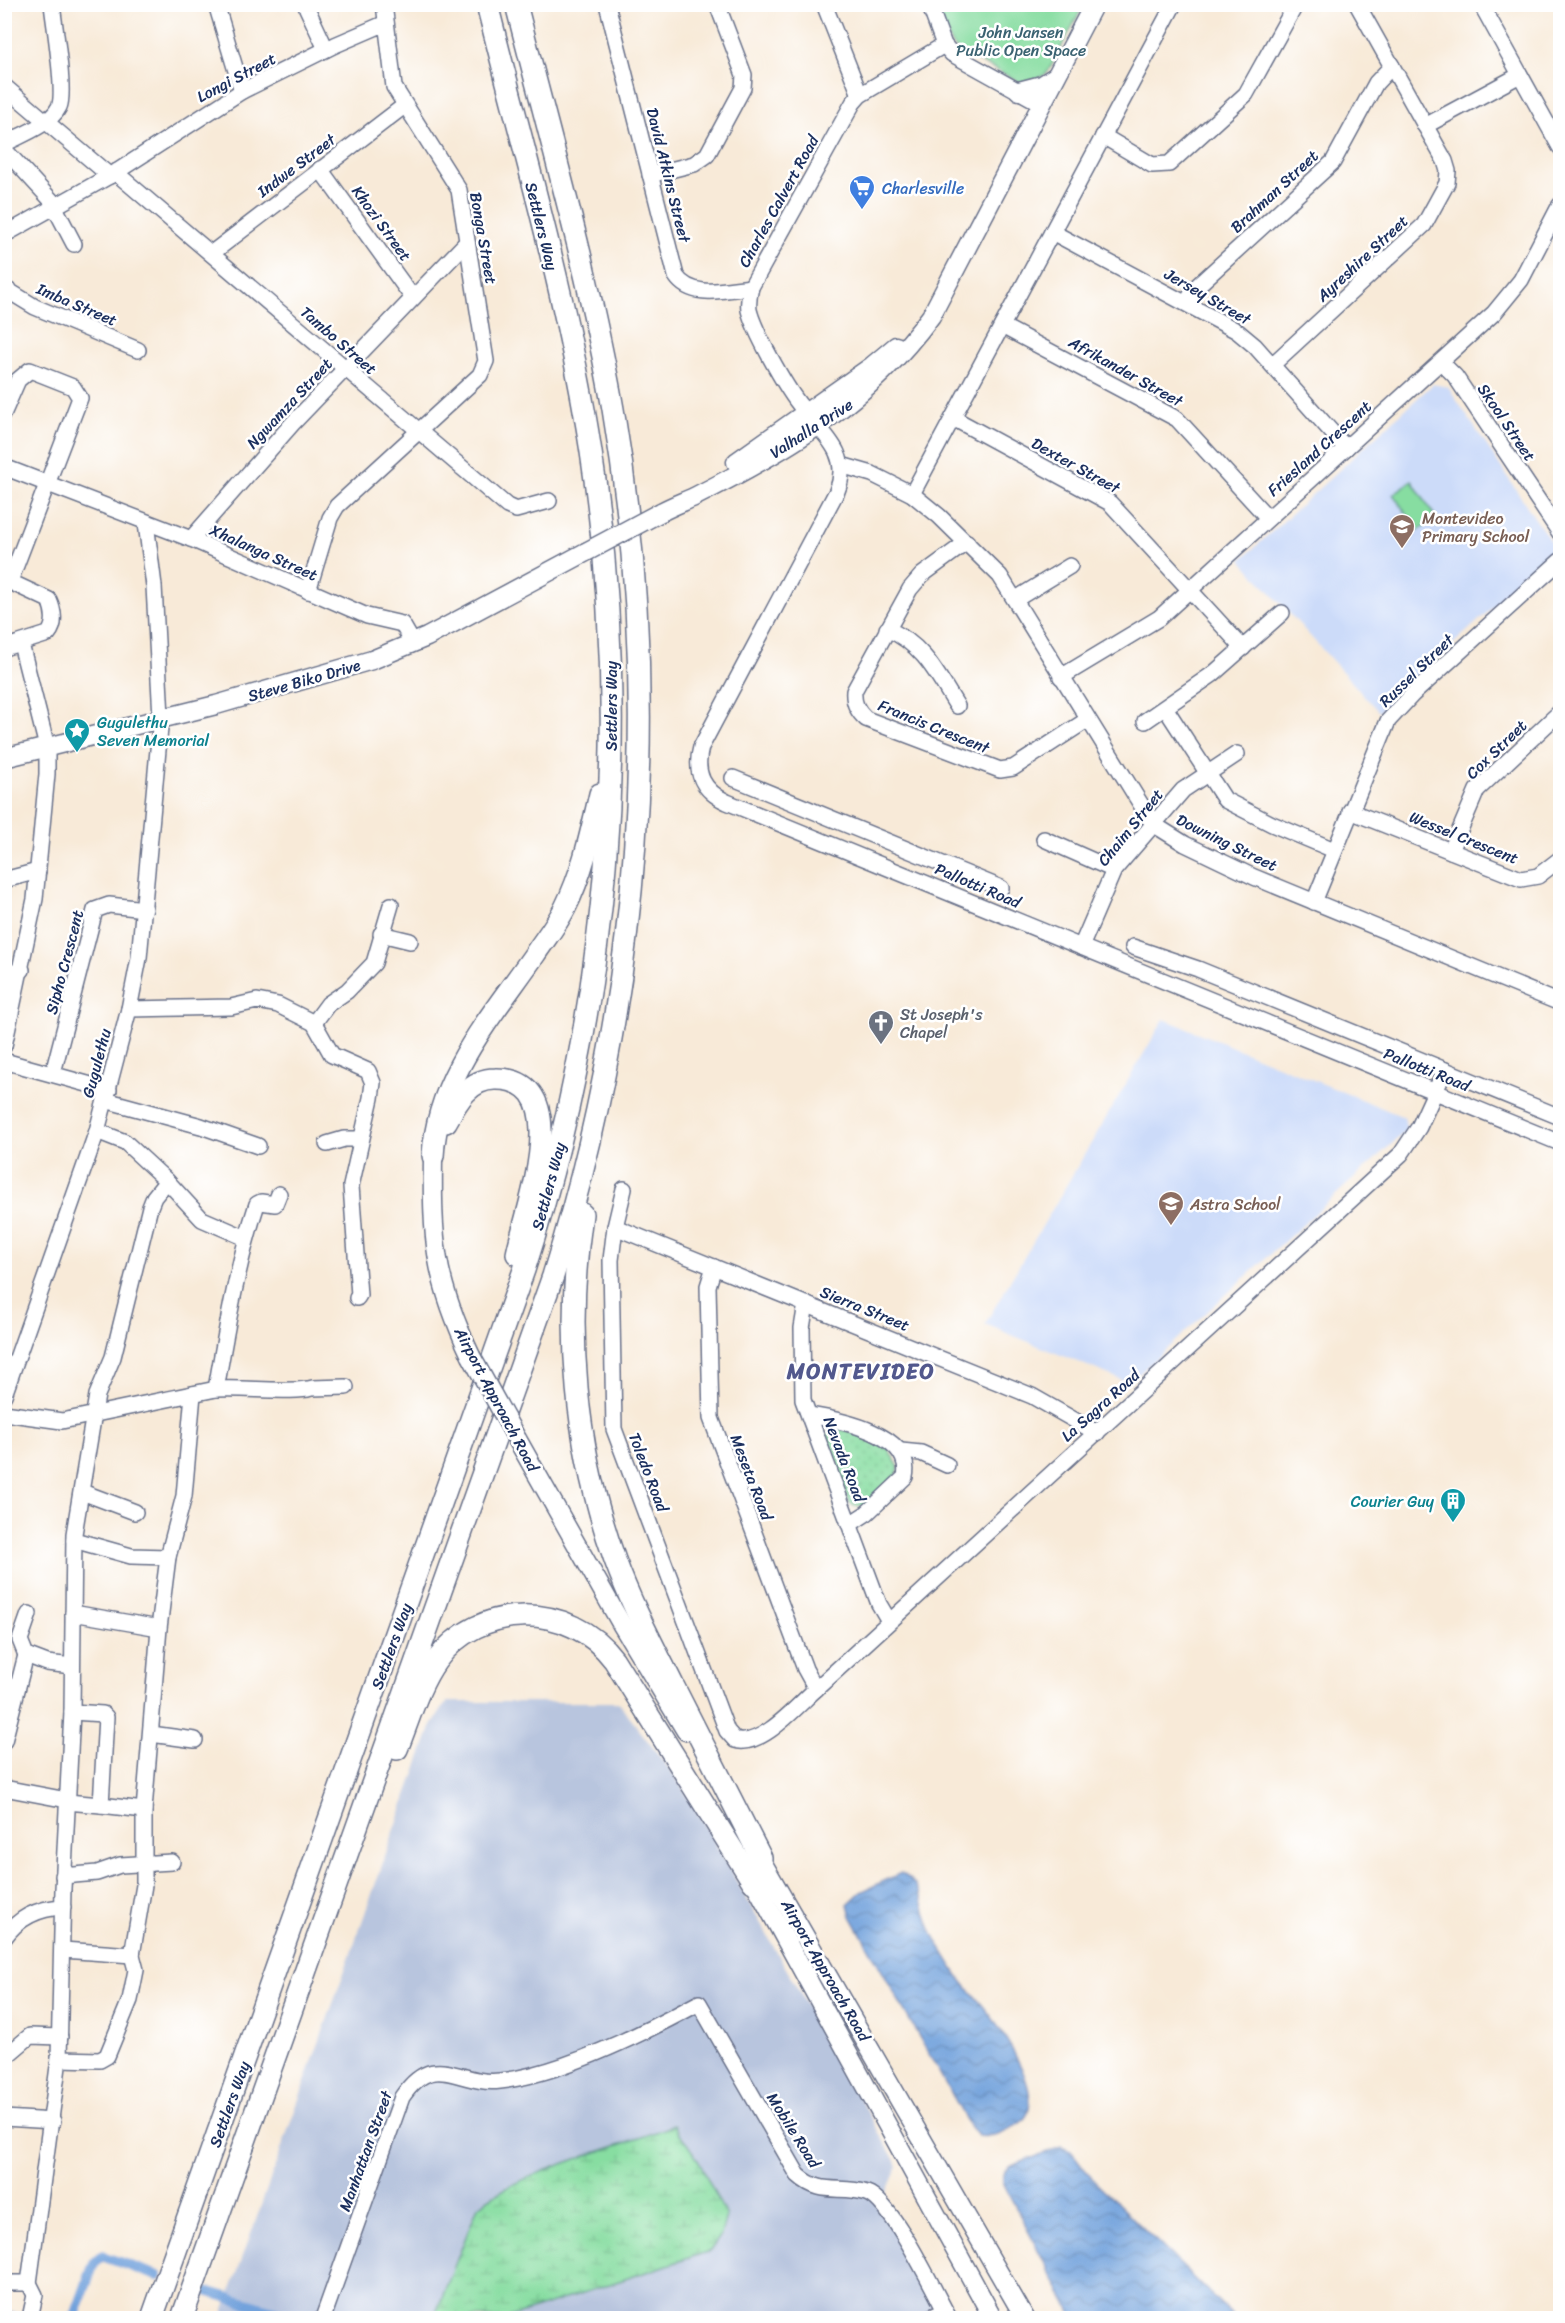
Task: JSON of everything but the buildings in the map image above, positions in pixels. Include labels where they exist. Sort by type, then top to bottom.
[{"type":"highway","name":"Settlers Way","points":[[152,2319],[532,1246],[577,1070],[593,976],[604,882],[611,778],[611,675],[595,476],[576,365],[487,4]]},
{"type":"highway","name":"Settlers Way","points":[[182,2319],[432,1609],[553,1276],[578,1191],[602,1089],[624,959],[637,828],[640,705],[635,582],[624,477],[605,364],[516,4]]},
{"type":"highway","points":[[433,1156],[434,1133],[443,1102],[462,1062],[565,909],[589,845],[603,778],[604,673],[601,596],[604,568]]},
{"type":"highway","points":[[433,1156],[456,1104],[466,1091],[479,1082],[494,1078],[511,1081],[529,1093],[538,1106],[542,1125],[541,1153],[493,1360]]},
{"type":"highway","points":[[602,1089],[580,1228],[574,1298],[576,1383],[588,1467],[606,1535],[631,1601],[761,1858]]},
{"type":"highway","points":[[255,2116],[426,1678],[437,1660],[454,1642],[473,1628],[520,1614],[545,1616],[566,1623],[605,1651],[753,1882]]},
{"type":"main road","name":"Valhalla Drive","points":[[586,552],[680,501],[813,419],[890,352],[939,297],[1094,4]]},
{"type":"main road","points":[[1019,91],[1042,85],[1056,76]]},
{"type":"main road","name":"Steve Biko Drive","points":[[4,758],[161,722],[372,660],[413,644],[586,552]]},
{"type":"main road","name":"Airport Approach Road","points":[[433,1156],[432,1226],[439,1272],[453,1317],[471,1356],[622,1625],[761,1858],[1025,2319]]},
{"type":"main road","name":"Airport Approach Road","points":[[622,1625],[659,1707],[993,2319]]},
{"type":"street","points":[[4,144],[45,121],[59,107],[61,99],[52,4]]},
{"type":"street","points":[[216,4],[242,91]]},
{"type":"street","points":[[305,4],[326,50]]},
{"type":"street","name":"Bonga Street","points":[[384,4],[394,87],[404,106],[456,183],[486,361],[485,368],[419,431]]},
{"type":"street","name":"David Atkins Street","points":[[608,4],[673,267],[679,280],[697,291],[751,287]]},
{"type":"street","points":[[650,175],[694,164],[707,155],[743,88],[744,75],[717,4]]},
{"type":"street","points":[[824,4],[860,95]]},
{"type":"street","points":[[929,4],[944,45],[958,58],[1042,104]]},
{"type":"street","points":[[912,494],[1174,4]]},
{"type":"street","points":[[1103,136],[1152,165],[1169,164],[1246,94],[1296,4]]},
{"type":"street","name":"Ayreshire Street","points":[[1272,365],[1424,225],[1447,183],[1448,171],[1357,4]]},
{"type":"street","points":[[1481,4],[1560,147]]},
{"type":"street","name":"Longi Street","points":[[4,235],[112,174],[242,91],[386,23]]},
{"type":"street","name":"Charles Calvert Road","points":[[813,419],[789,389],[752,318],[748,303],[751,287],[850,107],[860,95],[944,45]]},
{"type":"street","name":"Brahman Street","points":[[1187,302],[1195,288],[1333,162],[1376,83],[1392,66]]},
{"type":"street","points":[[1425,126],[1520,75]]},
{"type":"street","name":"Tambo Street","points":[[4,86],[212,253],[345,370],[513,509],[549,501]]},
{"type":"street","name":"Indwe Street","points":[[212,253],[404,106]]},
{"type":"street","points":[[4,149],[45,192],[55,206],[74,244]]},
{"type":"street","name":"Khozi Street","points":[[320,169],[413,298]]},
{"type":"street","name":"Friesland Crescent","points":[[1061,677],[1159,618],[1441,362],[1510,296],[1555,228],[1560,205]]},
{"type":"street","name":"Jersey Street","points":[[1052,232],[1238,331],[1272,365],[1346,448]]},
{"type":"street","name":"Ngwamza Street","points":[[191,539],[293,423],[467,242]]},
{"type":"street","name":"Imba Street","points":[[4,288],[35,307],[138,350]]},
{"type":"street","name":"Afrikander Street","points":[[1002,326],[1177,418],[1268,518]]},
{"type":"street","name":"Skool Street","points":[[1441,362],[1455,376],[1560,533]]},
{"type":"street","points":[[4,412],[18,380],[30,370],[73,387],[80,393],[79,404],[48,485],[7,580],[43,595],[51,605],[52,629],[40,638],[4,648]]},
{"type":"street","name":"Dexter Street","points":[[953,418],[1106,500],[1243,648]]},
{"type":"street","points":[[813,419],[833,442],[841,471]]},
{"type":"street","points":[[308,591],[333,511],[419,431]]},
{"type":"street","name":"Xhalanga Street","points":[[4,467],[191,539],[367,616],[402,624],[413,644]]},
{"type":"street","name":"Downing Street","points":[[841,471],[885,482],[912,494],[967,542],[1000,576],[1153,824],[1185,844],[1314,902],[1560,1003]]},
{"type":"street","name":"Pallotti Road","points":[[841,471],[837,490],[709,730],[699,756],[699,776],[709,792],[727,802],[1560,1143]]},
{"type":"street","name":"Gugulethu","points":[[4,1395],[97,1131],[129,1009],[145,909],[161,722],[154,586],[146,523]]},
{"type":"street","name":"Francis Crescent","points":[[967,542],[916,580],[854,691],[856,707],[866,719],[1000,770],[1013,768],[1087,720]]},
{"type":"street","name":"Russel Street","points":[[1314,902],[1380,738],[1395,713],[1560,561]]},
{"type":"street","points":[[1016,599],[1070,566]]},
{"type":"street","points":[[1145,721],[1166,709],[1214,674],[1282,613]]},
{"type":"street","points":[[887,629],[903,636],[925,654],[957,706]]},
{"type":"street","points":[[4,1046],[22,970],[38,871],[47,774],[47,747],[21,644]]},
{"type":"street","points":[[1166,709],[1226,800],[1334,850]]},
{"type":"street","name":"Cox Street","points":[[1451,851],[1477,790],[1560,712]]},
{"type":"street","name":"Chaim Street","points":[[1081,947],[1114,870],[1188,786],[1237,754]]},
{"type":"street","name":"Pallotti Road","points":[[733,778],[1001,888]]},
{"type":"street","points":[[786,826],[795,804]]},
{"type":"street","name":"Wessel Crescent","points":[[1350,811],[1521,879],[1538,876],[1560,859]]},
{"type":"street","points":[[1044,839],[1114,870]]},
{"type":"street","points":[[944,891],[952,868]]},
{"type":"street","points":[[4,880],[38,871]]},
{"type":"street","name":"Sipho Crescent","points":[[53,1073],[95,910],[109,904],[145,909]]},
{"type":"street","points":[[314,1023],[328,1004],[347,991],[374,963],[391,905]]},
{"type":"street","points":[[381,934],[410,941]]},
{"type":"street","name":"Pallotti Road","points":[[1133,947],[1198,969],[1560,1117]]},
{"type":"street","points":[[1188,992],[1198,969]]},
{"type":"street","points":[[4,975],[22,970]]},
{"type":"street","points":[[129,1009],[231,1007],[263,1001],[278,1005],[314,1023],[332,1055],[368,1071],[372,1078],[371,1098],[360,1139],[350,1197],[359,1295],[357,1298]]},
{"type":"street","points":[[4,1060],[53,1073],[107,1095],[258,1146]]},
{"type":"street","name":"La Sagra Road","points":[[747,1741],[765,1733],[816,1689],[1401,1154],[1419,1127],[1445,1070]]},
{"type":"street","points":[[97,1131],[125,1142],[167,1180],[202,1219],[246,1238]]},
{"type":"street","points":[[327,1144],[344,1139],[360,1139]]},
{"type":"street","points":[[30,2319],[35,2295],[29,2283],[59,2059],[63,1876],[72,1712],[74,1540],[93,1415],[106,1368],[113,1357],[150,1208],[154,1197],[167,1180]]},
{"type":"street","name":"Toledo Road","points":[[624,1188],[615,1227],[611,1260],[614,1432],[727,1731],[735,1740],[747,1741]]},
{"type":"street","points":[[216,1389],[232,1291],[246,1238],[257,1204],[261,1202],[275,1204],[279,1194]]},
{"type":"street","name":"Sierra Street","points":[[615,1227],[1032,1396],[1097,1432]]},
{"type":"street","name":"Meseta Road","points":[[714,1267],[708,1286],[711,1418],[805,1669],[816,1689]]},
{"type":"street","name":"Nevada Road","points":[[806,1304],[802,1328],[801,1390],[879,1604],[889,1621]]},
{"type":"street","points":[[4,1413],[55,1421],[216,1389],[239,1387],[277,1391],[346,1388]]},
{"type":"street","points":[[59,2059],[100,2060],[107,2056],[130,2000],[136,1971],[132,1955],[143,1899],[144,1810],[159,1628],[168,1557],[184,1496],[193,1394]]},
{"type":"street","points":[[809,1415],[842,1421],[891,1442],[901,1451],[906,1470],[902,1482],[867,1513],[850,1524]]},
{"type":"street","points":[[901,1451],[921,1453],[947,1465]]},
{"type":"street","points":[[82,1492],[135,1512]]},
{"type":"street","points":[[74,1540],[131,1556],[168,1557]]},
{"type":"street","points":[[4,1741],[26,1655],[20,1640],[29,1614]]},
{"type":"street","points":[[73,1614],[159,1628]]},
{"type":"street","points":[[26,1655],[47,1663],[72,1666]]},
{"type":"street","points":[[72,1712],[104,1714],[106,1717],[101,1805]]},
{"type":"street","points":[[151,1734],[195,1740]]},
{"type":"street","points":[[4,1788],[67,1801],[144,1810]]},
{"type":"street","points":[[63,1876],[90,1875],[120,1864],[172,1863]]},
{"type":"street","points":[[4,1938],[19,1922],[35,1911],[63,1907]]},
{"type":"street","points":[[63,1950],[132,1955]]},
{"type":"street","name":"Mobile Road","points":[[699,2003],[798,2175],[815,2187],[869,2193],[881,2202],[895,2220],[947,2314]]},
{"type":"street","name":"Manhattan Street","points":[[323,2319],[402,2097],[412,2083],[426,2074],[443,2071],[496,2082],[533,2077],[587,2056],[699,2003]]},
{"type":"street","points":[[10,2053],[30,2036],[60,2037]]},
{"type":"street","points":[[4,2118],[52,2121]]},
{"type":"street","points":[[4,2283],[29,2283]]},
{"type":"street","points":[[929,2319],[947,2314]]},
{"type":"shaded area","name":"Montevideo Primary School","points":[[1433,384],[1448,387],[1552,544],[1550,555],[1379,712],[1241,560]]},
{"type":"shaded area","name":"Astra School","points":[[1164,1019],[1404,1117],[1407,1130],[1129,1383],[985,1324]]},
{"type":"shaded area","points":[[447,1702],[618,1702],[677,1779],[701,1818],[898,2166],[882,2203],[947,2318],[221,2318],[432,1725]]},
{"type":"green space","name":"John Jansen Public Open Space","points":[[936,5],[1084,5],[1048,72],[1022,83],[960,52],[951,44]]},
{"type":"green space","points":[[1412,481],[1436,518],[1418,531],[1393,494]]},
{"type":"green space","points":[[839,1427],[888,1448],[899,1467],[896,1476],[863,1506],[854,1506],[849,1502],[826,1439],[829,1430]]},
{"type":"green space","points":[[674,2125],[699,2161],[726,2216],[721,2235],[710,2251],[507,2318],[434,2318],[478,2206],[499,2192],[547,2170]]},
{"type":"water","points":[[901,1873],[915,1885],[934,1936],[960,1978],[1004,2036],[1026,2079],[1029,2108],[1024,2119],[1000,2133],[978,2136],[966,2120],[851,1916],[848,1904],[861,1892]]},
{"type":"water","points":[[1061,2147],[1071,2151],[1090,2176],[1235,2318],[1074,2318],[1003,2183],[1003,2174],[1009,2167]]},
{"type":"waterway","points":[[71,2318],[75,2316],[94,2263],[102,2256],[158,2276]]},
{"type":"waterway","points":[[203,2290],[296,2318]]},
{"type":"waterway","points":[[4,2313],[21,2315]]},
{"type":"place","name":"Charlesville","points":[[862,211]]},
{"type":"place","name":"Montevideo Primary School","points":[[1402,550]]},
{"type":"place","name":"Gugulethu Seven Memorial","points":[[77,754]]},
{"type":"place","name":"St Joseph's Chapel","points":[[881,1046]]},
{"type":"place","name":"Astra School","points":[[1171,1227]]},
{"type":"place","name":"Courier Guy","points":[[1453,1524]]},
{"type":"district","name":"MONTEVIDEO","points":[[861,1371]]}]
